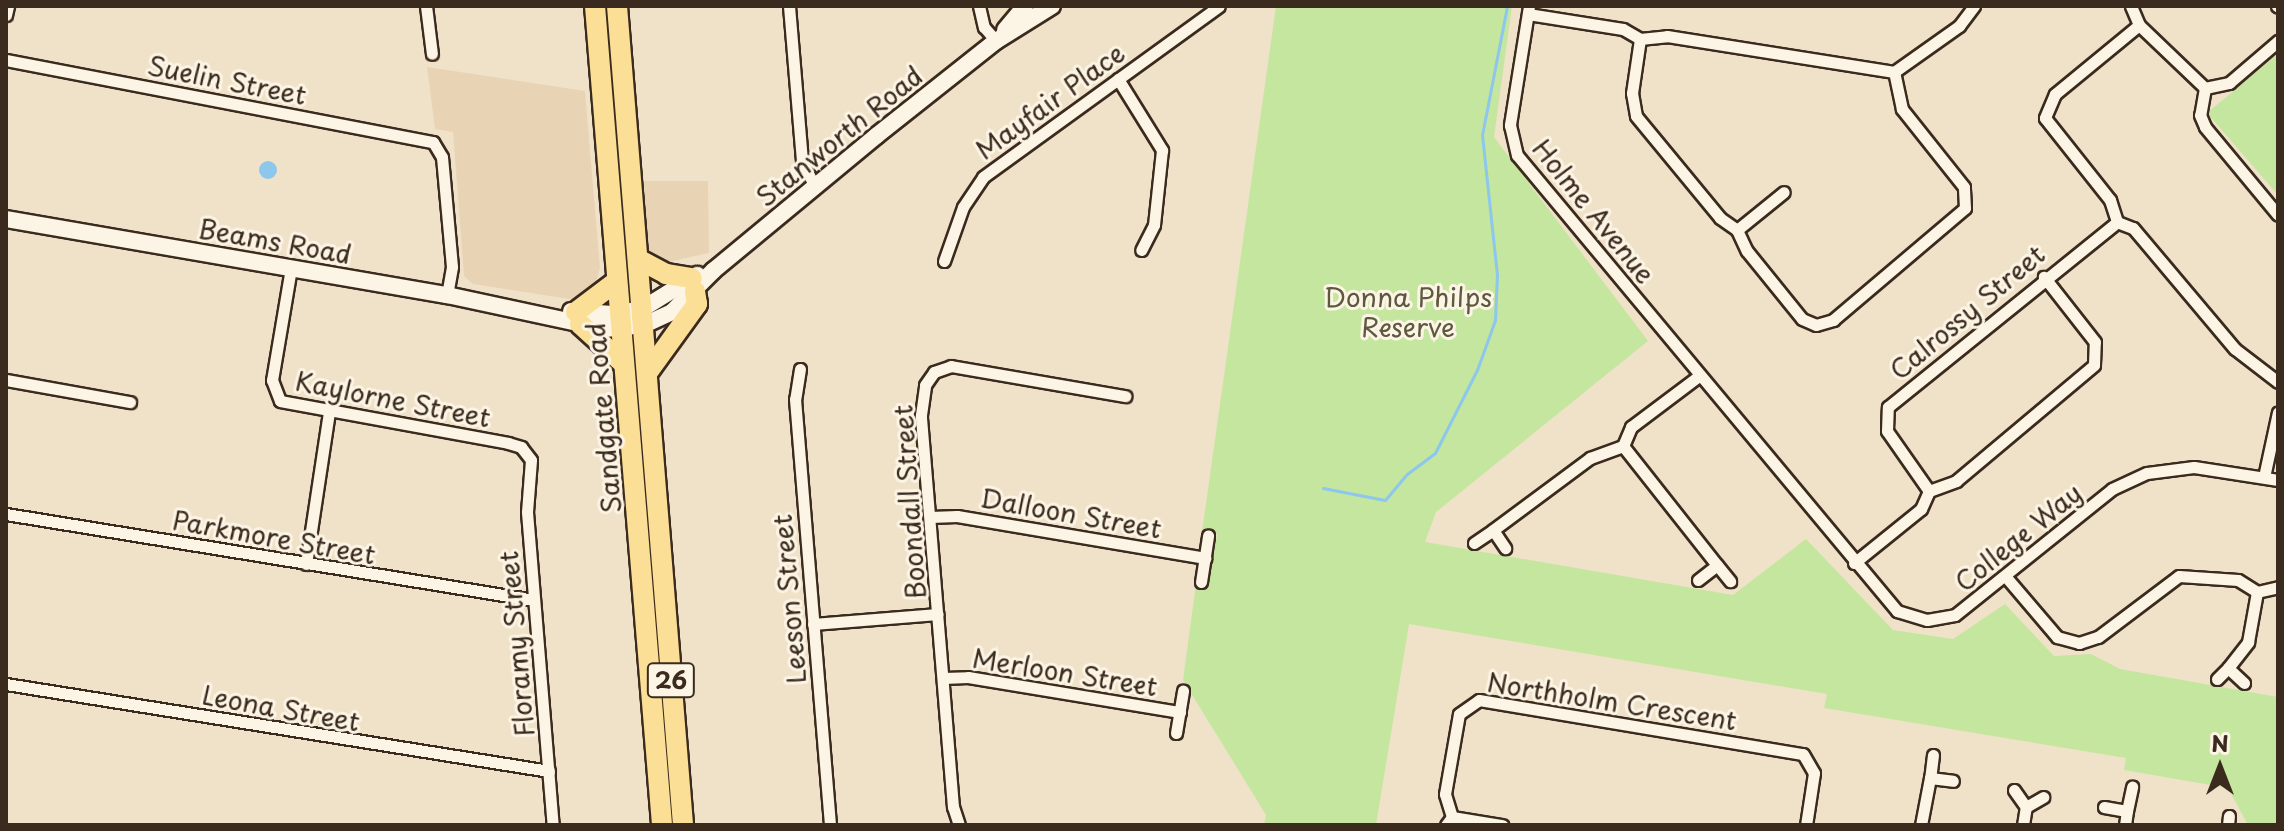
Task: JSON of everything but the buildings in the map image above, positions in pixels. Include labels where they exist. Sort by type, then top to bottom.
[{"type":"highway","name":"Sandgate Road","points":[[595,6],[662,825]]},
{"type":"highway","name":"Sandgate Road","points":[[617,6],[683,825]]},
{"type":"highway","points":[[638,259],[694,284],[697,304],[648,372]]},
{"type":"highway","points":[[617,281],[578,318],[624,364]]},
{"type":"main road","name":"Stanworth Road","points":[[996,41],[1025,6]]},
{"type":"main road","name":"Stanworth Road","points":[[621,321],[643,317],[663,319],[694,284],[815,186],[996,41],[1052,6]]},
{"type":"main road","name":"Beams Road","points":[[6,219],[537,312],[621,321]]},
{"type":"street","points":[[6,15],[8,6]]},
{"type":"street","points":[[426,6],[432,54]]},
{"type":"street","points":[[789,6],[802,162],[815,186]]},
{"type":"street","points":[[979,6],[982,23],[996,41]]},
{"type":"street","name":"Mayfair Place","points":[[944,261],[963,207],[983,177],[1219,6]]},
{"type":"street","points":[[1528,10],[1623,29],[1640,39],[1667,36],[1894,72],[1959,26],[1974,6]]},
{"type":"street","points":[[2131,6],[2139,25],[2205,88]]},
{"type":"street","name":"Holme Avenue","points":[[1528,10],[1510,125],[1515,149],[1699,376]]},
{"type":"street","points":[[2139,25],[2055,94],[2045,109],[2050,126],[2114,206],[2117,222],[2133,228],[2235,349],[2278,382]]},
{"type":"street","points":[[1640,39],[1632,93],[1636,116],[1720,218],[1737,230],[1747,251],[1802,319],[1816,325],[1833,320],[1962,213],[1967,191],[1902,109],[1894,72]]},
{"type":"street","points":[[2205,88],[2229,83],[2278,41]]},
{"type":"street","name":"Suelin Street","points":[[6,60],[438,146],[452,267],[447,295]]},
{"type":"street","points":[[1118,79],[1162,150],[1154,225],[1141,250]]},
{"type":"street","points":[[2205,88],[2200,115],[2205,127],[2278,215]]},
{"type":"street","points":[[1737,230],[1784,192]]},
{"type":"street","name":"Calrossy Street","points":[[1929,491],[1889,435],[1885,411],[2044,277],[2117,222]]},
{"type":"street","name":"Kaylorne Street","points":[[291,268],[272,390],[288,405],[508,443],[525,450],[531,460]]},
{"type":"street","points":[[1854,563],[1921,509],[1929,491],[1956,481],[2097,360],[2092,337],[2044,277]]},
{"type":"street","name":"Boondall Street","points":[[959,825],[943,678],[921,402],[934,372],[951,366],[1125,396]]},
{"type":"street","name":"Leeson Street","points":[[800,369],[795,399],[830,825]]},
{"type":"street","points":[[1474,543],[1590,458],[1623,446],[1631,427],[1699,376]]},
{"type":"street","name":"College Way","points":[[1699,376],[1897,611],[1927,620],[1955,615],[2112,489],[2137,476],[2194,467],[2278,480]]},
{"type":"street","points":[[6,380],[130,402]]},
{"type":"street","points":[[306,564],[329,412]]},
{"type":"street","points":[[2264,477],[2278,412]]},
{"type":"street","points":[[1623,446],[1730,581]]},
{"type":"street","name":"Floramy Street","points":[[531,460],[527,512],[553,825]]},
{"type":"street","name":"Parkmore Street","points":[[6,514],[534,600]]},
{"type":"street","name":"Dalloon Street","points":[[930,517],[957,516],[1205,558]]},
{"type":"street","points":[[1493,530],[1505,548]]},
{"type":"street","points":[[1201,582],[1208,536]]},
{"type":"street","points":[[1698,580],[1717,565]]},
{"type":"street","points":[[2006,577],[2057,637],[2079,643],[2098,637],[2157,588],[2179,576],[2238,580],[2257,592],[2278,587]]},
{"type":"street","points":[[2217,679],[2248,642],[2257,592]]},
{"type":"street","points":[[813,624],[938,614]]},
{"type":"street","points":[[2228,668],[2244,683]]},
{"type":"street","name":"Merloon Street","points":[[943,678],[968,677],[1180,712]]},
{"type":"street","name":"Leona Street","points":[[6,684],[549,771]]},
{"type":"street","name":"Merloon Street","points":[[1176,733],[1183,691]]},
{"type":"street","name":"Northholm Crescent","points":[[1449,821],[1445,794],[1458,719],[1466,705],[1479,700],[1803,754],[1814,773],[1806,825]]},
{"type":"street","points":[[1921,825],[1933,755]]},
{"type":"street","points":[[1930,778],[1953,781]]},
{"type":"street","points":[[2125,825],[2132,787]]},
{"type":"street","points":[[2014,790],[2026,807],[2023,825]]},
{"type":"street","points":[[2026,807],[2043,797]]},
{"type":"street","points":[[2104,807],[2127,811]]},
{"type":"street","points":[[1449,821],[1502,825]]},
{"type":"shaded area","points":[[427,67],[585,91],[600,268],[595,286],[576,300],[473,284],[464,276],[453,132],[435,129]]},
{"type":"shaded area","points":[[644,181],[708,181],[709,253],[663,263],[648,250]]},
{"type":"green space","name":"Donna Philps Reserve","points":[[1276,6],[1512,6],[1494,137],[1648,341],[1436,512],[1425,542],[1733,595],[1806,539],[1893,630],[1953,639],[2005,604],[2054,656],[2091,654],[2120,669],[2278,697],[2278,825],[2248,825],[2228,788],[2124,770],[2126,758],[1824,708],[1827,694],[1409,624],[1376,825],[1264,825],[1266,815],[1183,680],[1196,584],[1209,585],[1217,534],[1202,532]]},
{"type":"green space","points":[[2278,54],[2278,195],[2207,113]]},
{"type":"water","points":[[268,161],[277,170],[268,179],[259,170]]},
{"type":"waterway","points":[[1323,488],[1385,500],[1407,474],[1435,453],[1477,370],[1495,320],[1497,275],[1482,135],[1507,6]]}]
